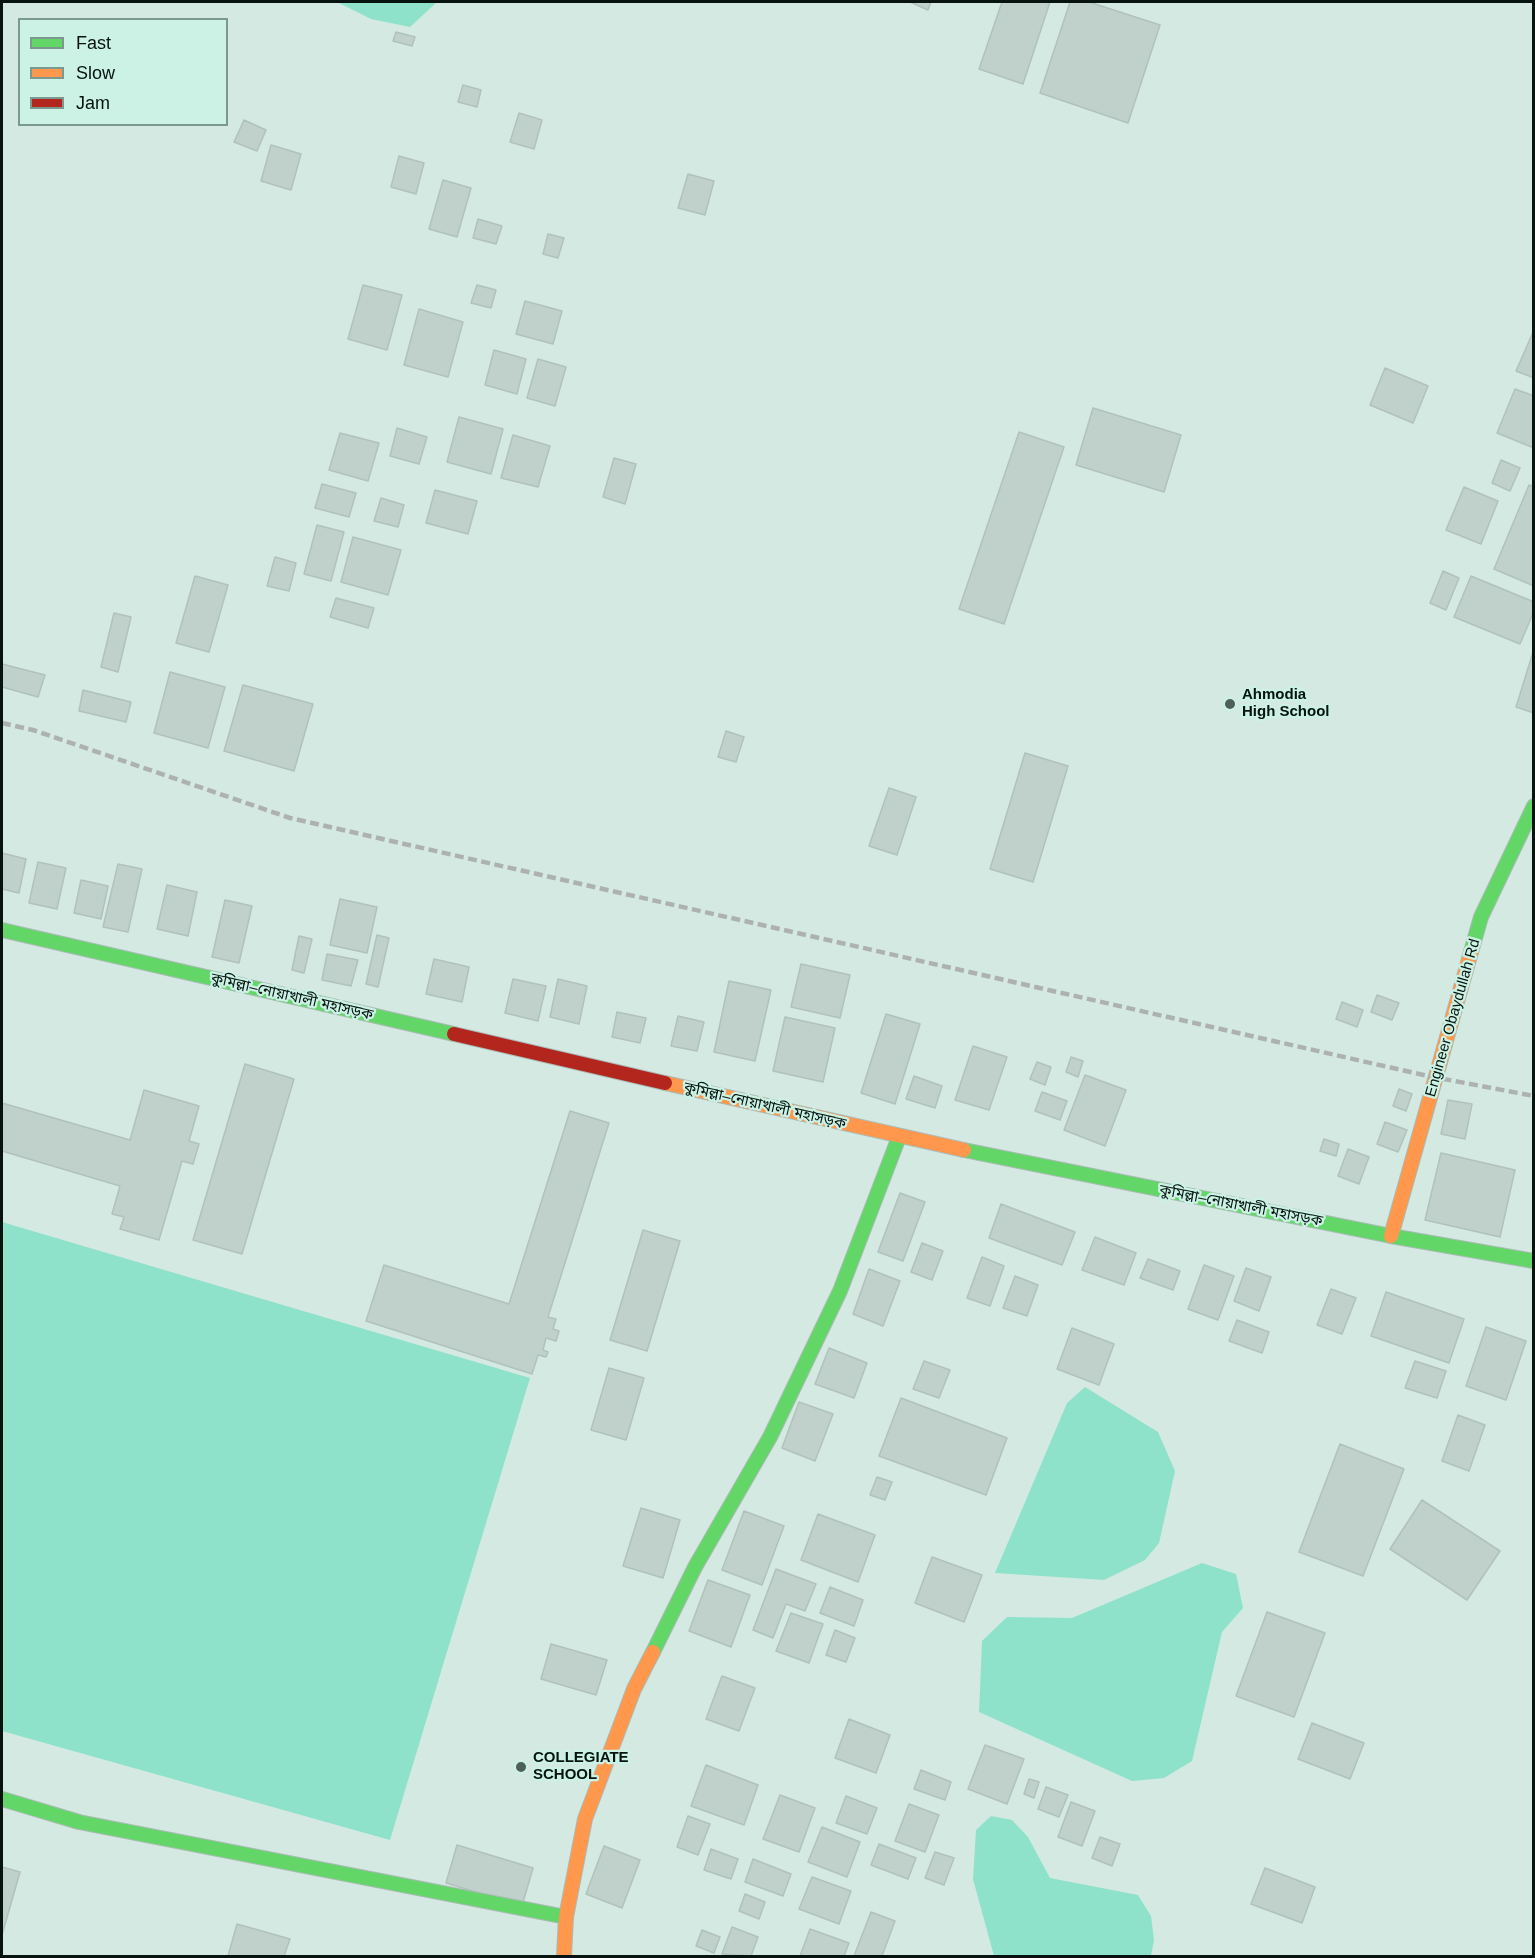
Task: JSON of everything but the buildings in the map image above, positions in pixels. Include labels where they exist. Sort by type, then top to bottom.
[{"type":"main road","name":"Engineer Obaydullah Rd","points":[[1391,1236],[1481,916],[1533,806]]},
{"type":"main road","name":"কুমিল্লা–নোয়াখালী মহাসড়ক","points":[[2,930],[899,1137],[1391,1236],[1533,1261]]},
{"type":"main road","points":[[564,1956],[566,1917],[585,1819],[634,1689],[695,1567],[770,1437],[840,1291],[899,1137]]},
{"type":"main road","points":[[2,1799],[79,1822],[566,1917]]},
{"type":"shaded area","points":[[337,2],[437,2],[410,27],[371,19]]},
{"type":"shaded area","points":[[2,1222],[530,1378],[390,1840],[2,1731]]},
{"type":"shaded area","points":[[1085,1387],[1158,1432],[1175,1471],[1159,1543],[1145,1560],[1104,1580],[995,1573],[1067,1403]]},
{"type":"shaded area","points":[[1202,1563],[1236,1574],[1243,1608],[1222,1632],[1192,1761],[1164,1778],[1132,1781],[979,1712],[982,1641],[1007,1617],[1072,1618]]},
{"type":"shaded area","points":[[991,1816],[1012,1820],[1028,1837],[1050,1878],[1138,1895],[1151,1916],[1154,1940],[1151,1956],[994,1956],[973,1879],[976,1830]]},
{"type":"railway","points":[[2,723],[33,730],[290,818],[1428,1076],[1534,1096]]},
{"type":"traffic: fast","points":[[1471,952],[1481,917],[1534,806]]},
{"type":"traffic: fast","points":[[2,930],[454,1034]]},
{"type":"traffic: fast","points":[[653,1652],[695,1567],[770,1437],[840,1291],[899,1137]]},
{"type":"traffic: fast","points":[[964,1150],[1391,1236],[1534,1261]]},
{"type":"traffic: fast","points":[[2,1799],[79,1822],[566,1917]]},
{"type":"traffic: slow","points":[[1391,1236],[1471,952]]},
{"type":"traffic: slow","points":[[665,1083],[964,1150]]},
{"type":"traffic: slow","points":[[564,1956],[566,1917],[585,1819],[634,1689],[653,1652]]},
{"type":"traffic: jam","points":[[454,1034],[665,1083]]},
{"type":"place","name":"Ahmodia High School","points":[[1230,704]]},
{"type":"place","name":"COLLEGIATE SCHOOL","points":[[521,1767]]}]
